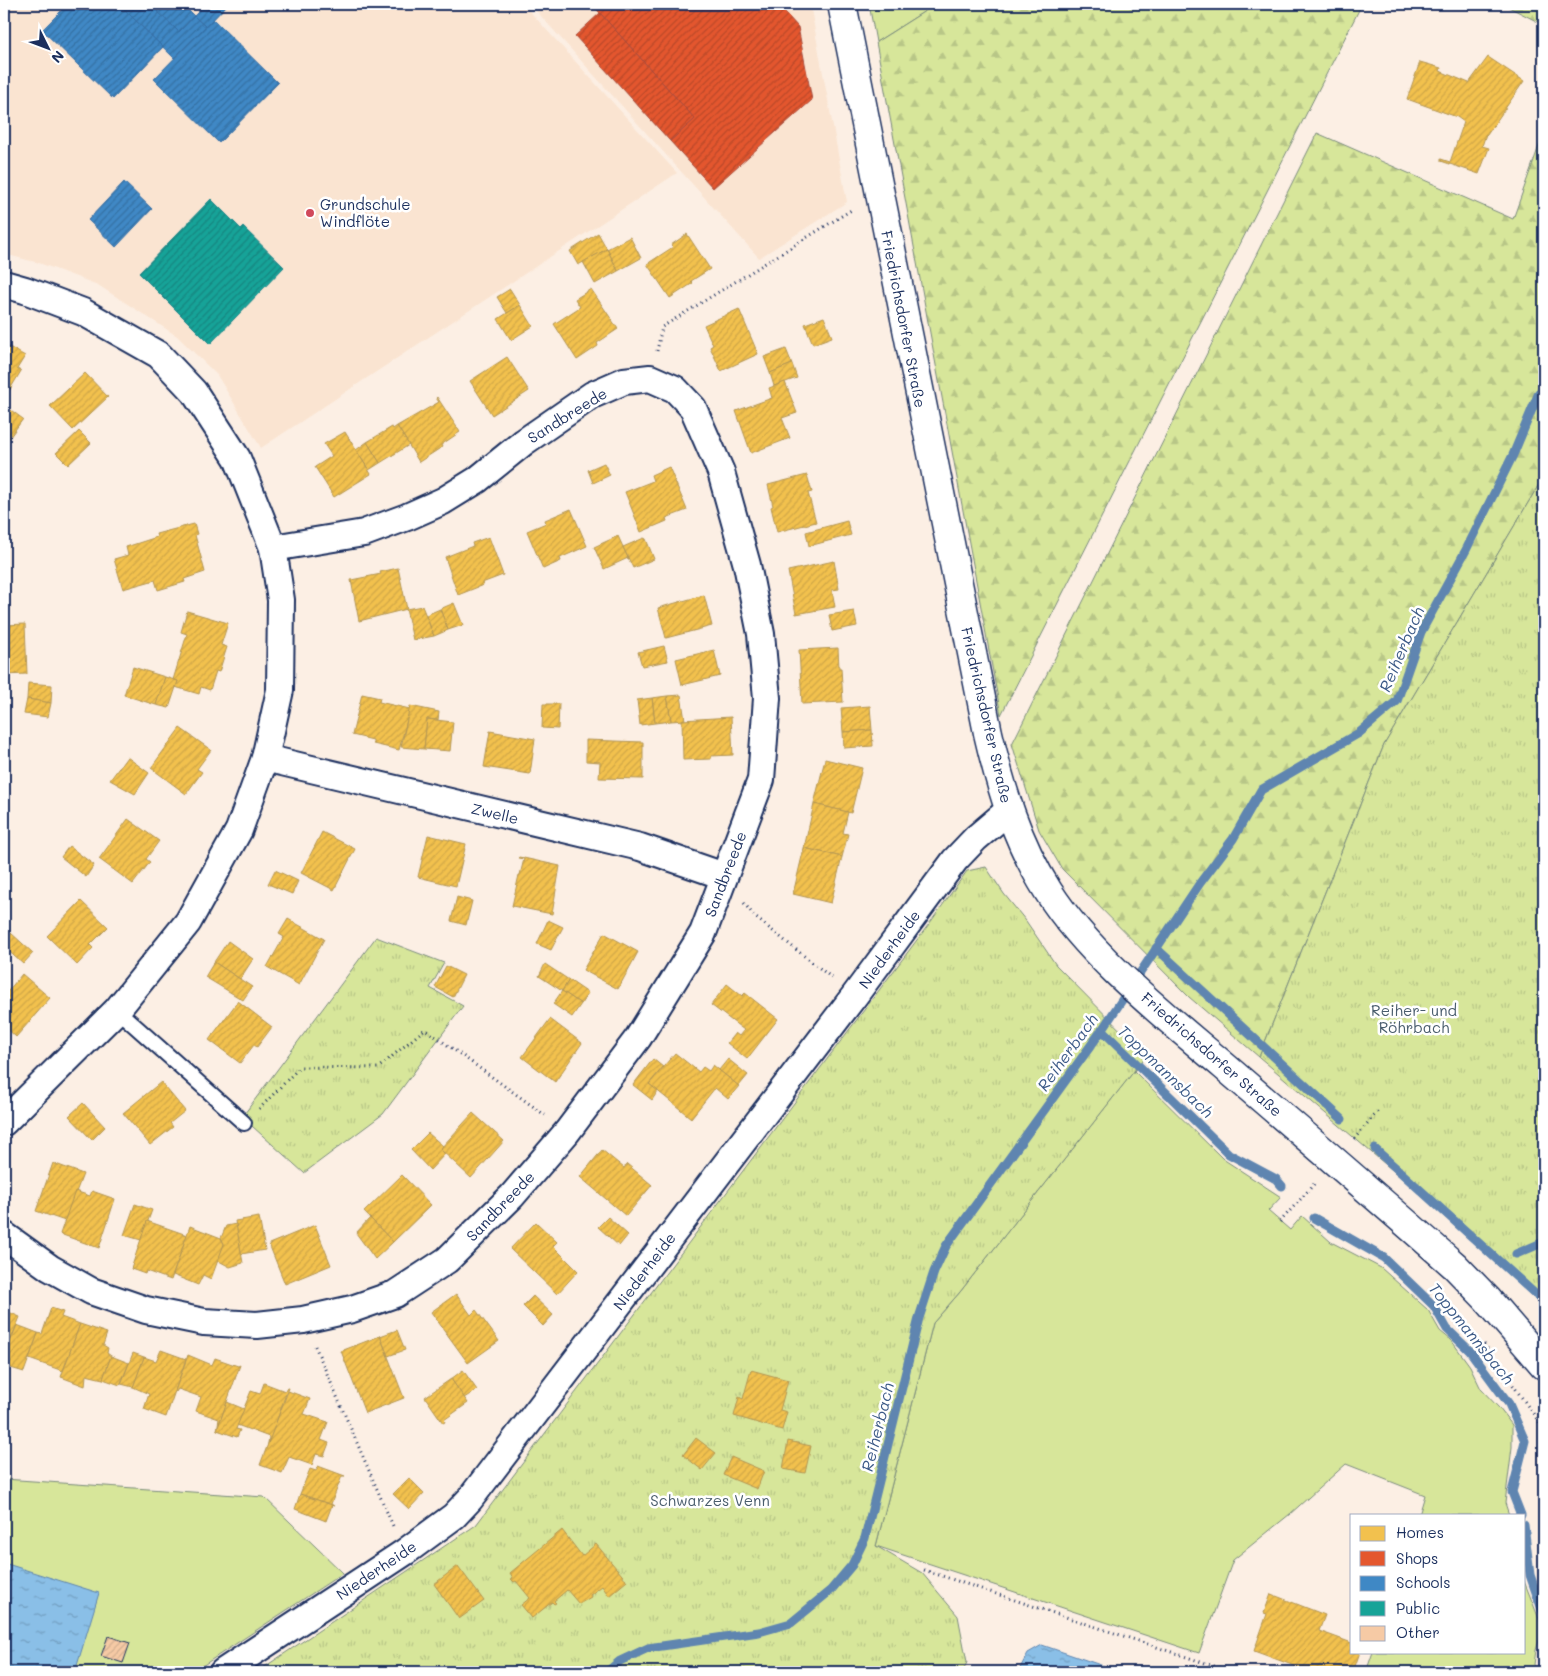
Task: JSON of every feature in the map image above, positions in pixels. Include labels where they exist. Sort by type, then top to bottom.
[{"type":"main road","name":"Friedrichsdorfer Straße","points":[[842,4],[988,733],[1000,783],[1030,860],[1049,892],[1078,932],[1118,973],[1455,1266],[1487,1299],[1544,1365]]},
{"type":"street","points":[[4,284],[26,290],[83,312],[159,355],[194,392],[237,458],[273,548],[281,600],[280,690],[265,758],[239,830],[188,922],[117,1010],[4,1122]]},
{"type":"street","name":"Sandbreede","points":[[4,1235],[50,1268],[91,1290],[146,1310],[204,1322],[257,1325],[304,1320],[352,1309],[395,1294],[447,1260],[512,1196],[568,1132],[638,1038],[703,933],[761,780],[767,698],[761,634],[747,565],[721,472],[693,408],[675,389],[650,378],[624,381],[592,395],[524,442],[477,480],[434,505],[364,533],[273,548]]},
{"type":"street","name":"Zwelle","points":[[265,758],[640,847],[724,876]]},
{"type":"street","name":"Niederheide","points":[[223,1672],[404,1552],[454,1516],[470,1499],[855,995],[955,860],[976,838],[1009,810]]},
{"type":"lane","points":[[117,1010],[244,1123]]},
{"type":"path","points":[[650,378],[662,328],[880,192]]},
{"type":"path","points":[[724,876],[755,917],[855,995]]},
{"type":"path","points":[[244,1123],[300,1067],[378,1068],[426,1028],[568,1132]]},
{"type":"path","points":[[304,1320],[404,1552]]},
{"type":"path","points":[[1482,1341],[1544,1429]]},
{"type":"path","points":[[1544,1436],[1541,1496],[1544,1517]]},
{"type":"path","points":[[924,1570],[1232,1672]]},
{"type":"shaded area","name":"Grundschule Windflöte","points":[[4,4],[523,4],[677,173],[261,448],[217,375],[177,336],[98,285],[39,263],[4,254]]},
{"type":"shaded area","points":[[530,4],[810,4],[847,202],[759,258]]},
{"type":"green space","points":[[869,4],[936,4],[876,42]]},
{"type":"green space","points":[[936,4],[1362,4],[1001,715],[876,42]]},
{"type":"green space","points":[[1503,4],[1544,4],[1544,25]]},
{"type":"green space","points":[[1544,132],[1544,476],[1384,745],[1259,1057],[1189,997],[1062,869],[1039,830],[1012,744],[1317,133],[1513,219]]},
{"type":"green space","name":"Reiher- und Röhrbach","points":[[1544,476],[1544,1307],[1405,1181],[1259,1057],[1384,745]]},
{"type":"green space","name":"Schwarzes Venn","points":[[986,867],[1056,965],[1146,1056],[960,1292],[933,1323],[876,1546],[922,1573],[958,1616],[967,1662],[963,1672],[257,1672],[476,1525],[967,871]]},
{"type":"green space","points":[[376,937],[444,963],[430,988],[463,1006],[383,1114],[304,1173],[242,1117]]},
{"type":"green space","points":[[1134,1071],[1223,1159],[1281,1197],[1268,1211],[1290,1230],[1302,1216],[1331,1242],[1381,1268],[1428,1310],[1440,1331],[1451,1340],[1470,1366],[1481,1389],[1512,1425],[1512,1447],[1505,1503],[1509,1514],[1419,1514],[1425,1495],[1346,1464],[1290,1514],[1233,1560],[1199,1653],[876,1546],[933,1323],[960,1292]]},
{"type":"green space","points":[[4,1479],[264,1497],[343,1573],[193,1672],[4,1672]]},
{"type":"green space","points":[[1526,1586],[1543,1629],[1536,1650],[1533,1672],[1366,1672],[1372,1654],[1526,1654]]},
{"type":"water","points":[[4,1563],[99,1593],[75,1672],[4,1672]]},
{"type":"water","points":[[1042,1645],[1121,1672],[1018,1672],[1028,1653]]},
{"type":"building: Homes","points":[[1488,57],[1524,81],[1486,134],[1482,146],[1489,148],[1479,174],[1441,161],[1441,159],[1450,162],[1464,122],[1457,117],[1407,99],[1420,62],[1441,68],[1440,71],[1469,83]]},
{"type":"building: Homes","points":[[598,233],[607,249],[578,265],[570,251]]},
{"type":"building: Homes","points":[[687,234],[710,269],[670,298],[647,264],[673,247],[671,245]]},
{"type":"building: Homes","points":[[630,237],[641,258],[618,271],[607,249]]},
{"type":"building: Homes","points":[[607,249],[618,271],[595,284],[583,262]]},
{"type":"building: Homes","points":[[510,289],[520,305],[507,313],[497,297]]},
{"type":"building: Homes","points":[[591,289],[618,329],[577,360],[554,324],[580,307],[575,299]]},
{"type":"building: Homes","points":[[520,305],[533,326],[511,340],[498,319]]},
{"type":"building: Homes","points":[[739,309],[758,354],[721,371],[710,347],[713,345],[704,325]]},
{"type":"building: Homes","points":[[824,317],[832,337],[813,344],[805,324]]},
{"type":"building: Homes","points":[[4,344],[25,356],[17,369],[21,371],[6,396],[4,395]]},
{"type":"building: Homes","points":[[786,349],[792,364],[770,373],[764,357]]},
{"type":"building: Homes","points":[[507,357],[529,391],[492,415],[470,381]]},
{"type":"building: Homes","points":[[792,364],[797,378],[774,386],[770,373]]},
{"type":"building: Homes","points":[[85,373],[108,397],[73,430],[50,406]]},
{"type":"building: Homes","points":[[785,382],[797,413],[782,418],[790,438],[751,453],[736,411],[772,398],[769,388]]},
{"type":"building: Homes","points":[[437,397],[460,432],[419,462],[397,426],[439,402]]},
{"type":"building: Homes","points":[[4,405],[23,419],[7,441],[4,439]]},
{"type":"building: Homes","points":[[397,426],[409,445],[380,463],[367,442]]},
{"type":"building: Homes","points":[[79,431],[91,443],[68,465],[56,453]]},
{"type":"building: Homes","points":[[345,432],[371,474],[334,497],[315,467],[332,456],[324,444]]},
{"type":"building: Homes","points":[[367,442],[380,463],[369,470],[356,450]]},
{"type":"building: Homes","points":[[604,463],[610,475],[593,483],[588,470]]},
{"type":"building: Homes","points":[[669,467],[687,510],[666,518],[667,521],[641,532],[625,492],[653,481],[651,475]]},
{"type":"building: Homes","points":[[807,475],[812,492],[808,493],[816,522],[777,532],[768,485]]},
{"type":"building: Homes","points":[[571,509],[587,546],[560,558],[561,561],[543,569],[527,531],[546,523],[545,520]]},
{"type":"building: Homes","points":[[847,521],[851,535],[809,546],[806,532]]},
{"type":"building: Homes","points":[[194,524],[205,572],[184,579],[185,582],[158,590],[155,580],[123,589],[114,559],[128,555],[126,547],[157,537],[156,534]]},
{"type":"building: Homes","points":[[618,536],[628,558],[604,569],[594,547]]},
{"type":"building: Homes","points":[[489,537],[503,575],[458,595],[445,557],[473,546],[472,543]]},
{"type":"building: Homes","points":[[644,538],[654,559],[633,568],[623,547]]},
{"type":"building: Homes","points":[[834,561],[839,589],[832,590],[835,607],[796,614],[788,571]]},
{"type":"building: Homes","points":[[398,568],[407,609],[359,621],[351,580],[381,574],[380,572]]},
{"type":"building: Homes","points":[[704,595],[712,626],[666,638],[658,608]]},
{"type":"building: Homes","points":[[454,603],[463,625],[448,630],[440,609]]},
{"type":"building: Homes","points":[[422,606],[434,636],[413,640],[406,609]]},
{"type":"building: Homes","points":[[440,609],[448,630],[434,636],[426,615]]},
{"type":"building: Homes","points":[[187,611],[228,623],[221,645],[227,647],[219,672],[216,671],[210,690],[201,687],[199,694],[175,687],[178,681],[173,680],[187,634],[181,632]]},
{"type":"building: Homes","points":[[854,611],[857,626],[832,631],[829,615]]},
{"type":"building: Homes","points":[[25,624],[27,674],[4,675],[4,625]]},
{"type":"building: Homes","points":[[664,646],[668,661],[642,666],[638,652]]},
{"type":"building: Homes","points":[[838,648],[843,702],[802,704],[799,650]]},
{"type":"building: Homes","points":[[714,650],[720,676],[682,685],[676,659]]},
{"type":"building: Homes","points":[[133,667],[165,677],[156,705],[124,695]]},
{"type":"building: Homes","points":[[165,677],[178,681],[169,708],[156,705]]},
{"type":"building: Homes","points":[[28,683],[52,685],[51,703],[27,699]]},
{"type":"building: Homes","points":[[362,694],[380,698],[379,702],[410,709],[399,750],[373,744],[373,740],[352,735]]},
{"type":"building: Homes","points":[[681,695],[685,720],[671,721],[667,696]]},
{"type":"building: Homes","points":[[667,696],[671,721],[655,723],[652,698]]},
{"type":"building: Homes","points":[[652,698],[655,723],[640,725],[637,700]]},
{"type":"building: Homes","points":[[27,699],[51,703],[48,717],[24,714]]},
{"type":"building: Homes","points":[[543,704],[559,704],[558,729],[542,728]]},
{"type":"building: Homes","points":[[410,706],[439,712],[438,720],[427,719],[424,749],[401,747]]},
{"type":"building: Homes","points":[[870,706],[872,730],[843,732],[841,708]]},
{"type":"building: Homes","points":[[731,717],[733,755],[711,756],[711,759],[683,760],[682,720]]},
{"type":"building: Homes","points":[[427,719],[453,722],[450,751],[424,749]]},
{"type":"building: Homes","points":[[180,728],[211,750],[197,769],[202,772],[186,794],[151,768]]},
{"type":"building: Homes","points":[[872,730],[873,746],[844,748],[843,732]]},
{"type":"building: Homes","points":[[490,731],[535,739],[530,774],[484,767]]},
{"type":"building: Homes","points":[[586,740],[643,742],[643,779],[599,778],[600,762],[586,761]]},
{"type":"building: Homes","points":[[127,757],[149,773],[135,794],[110,780]]},
{"type":"building: Homes","points":[[825,759],[862,768],[851,813],[814,804]]},
{"type":"building: Homes","points":[[814,804],[848,812],[843,833],[848,834],[842,857],[804,848]]},
{"type":"building: Homes","points":[[128,819],[159,841],[146,859],[150,862],[133,884],[99,859]]},
{"type":"building: Homes","points":[[322,832],[355,849],[334,890],[301,873]]},
{"type":"building: Homes","points":[[428,835],[466,844],[456,886],[418,877]]},
{"type":"building: Homes","points":[[69,846],[94,865],[86,877],[61,857]]},
{"type":"building: Homes","points":[[804,848],[842,857],[831,903],[793,894]]},
{"type":"building: Homes","points":[[519,857],[560,866],[552,914],[512,906],[524,859]]},
{"type":"building: Homes","points":[[275,870],[298,881],[292,894],[268,884]]},
{"type":"building: Homes","points":[[457,897],[472,901],[466,925],[451,921]]},
{"type":"building: Homes","points":[[81,901],[108,927],[90,945],[93,948],[77,965],[47,936]]},
{"type":"building: Homes","points":[[288,919],[324,939],[299,985],[267,967],[284,937],[279,934]]},
{"type":"building: Homes","points":[[548,920],[563,927],[551,950],[537,944]]},
{"type":"building: Homes","points":[[11,933],[33,953],[23,964],[4,947],[4,941]]},
{"type":"building: Homes","points":[[604,933],[638,952],[618,989],[583,970]]},
{"type":"building: Homes","points":[[228,941],[253,959],[240,979],[214,962]]},
{"type":"building: Homes","points":[[214,962],[252,987],[243,1000],[205,977]]},
{"type":"building: Homes","points":[[545,964],[569,980],[562,991],[539,976]]},
{"type":"building: Homes","points":[[446,966],[464,975],[453,997],[435,987]]},
{"type":"building: Homes","points":[[22,974],[50,998],[16,1037],[4,1026],[4,996]]},
{"type":"building: Homes","points":[[569,980],[588,993],[581,1004],[562,991]]},
{"type":"building: Homes","points":[[727,984],[742,996],[745,993],[778,1019],[747,1059],[727,1043],[735,1033],[739,1036],[744,1030],[711,1005]]},
{"type":"building: Homes","points":[[562,991],[581,1004],[572,1017],[553,1004]]},
{"type":"building: Homes","points":[[238,1001],[272,1027],[257,1047],[254,1045],[240,1063],[209,1040]]},
{"type":"building: Homes","points":[[550,1019],[582,1043],[555,1082],[522,1057]]},
{"type":"building: Homes","points":[[675,1053],[699,1072],[703,1067],[709,1071],[713,1065],[739,1086],[728,1099],[715,1088],[691,1118],[649,1084]]},
{"type":"building: Homes","points":[[653,1059],[663,1067],[649,1084],[658,1091],[652,1100],[633,1085]]},
{"type":"building: Homes","points":[[728,1059],[748,1075],[739,1086],[719,1070]]},
{"type":"building: Homes","points":[[161,1082],[185,1111],[170,1123],[173,1127],[150,1145],[123,1113]]},
{"type":"building: Homes","points":[[83,1103],[105,1127],[92,1140],[69,1116]]},
{"type":"building: Homes","points":[[473,1113],[504,1141],[471,1178],[440,1149]]},
{"type":"building: Homes","points":[[428,1133],[443,1146],[440,1149],[445,1154],[430,1170],[411,1150]]},
{"type":"building: Homes","points":[[602,1150],[624,1168],[627,1164],[652,1185],[626,1216],[580,1177]]},
{"type":"building: Homes","points":[[53,1163],[83,1174],[65,1221],[36,1211]]},
{"type":"building: Homes","points":[[402,1175],[431,1205],[393,1242],[364,1212]]},
{"type":"building: Homes","points":[[75,1191],[90,1196],[92,1191],[115,1199],[99,1248],[60,1234]]},
{"type":"building: Homes","points":[[135,1204],[152,1210],[141,1240],[124,1235]]},
{"type":"building: Homes","points":[[259,1217],[265,1250],[241,1254],[235,1221]]},
{"type":"building: Homes","points":[[608,1217],[628,1235],[619,1246],[598,1227]]},
{"type":"building: Homes","points":[[370,1218],[393,1242],[375,1259],[356,1233]]},
{"type":"building: Homes","points":[[147,1221],[187,1235],[171,1280],[146,1271],[145,1274],[131,1269]]},
{"type":"building: Homes","points":[[536,1222],[557,1242],[553,1246],[578,1271],[557,1294],[510,1249]]},
{"type":"building: Homes","points":[[236,1224],[243,1263],[230,1267],[217,1260],[224,1244],[221,1238],[226,1226]]},
{"type":"building: Homes","points":[[315,1225],[331,1265],[285,1284],[269,1244]]},
{"type":"building: Homes","points":[[190,1226],[221,1238],[224,1244],[211,1279],[203,1275],[198,1285],[173,1275]]},
{"type":"building: Homes","points":[[456,1294],[471,1315],[476,1310],[499,1341],[468,1363],[431,1312]]},
{"type":"building: Homes","points":[[533,1296],[553,1315],[543,1326],[523,1306]]},
{"type":"building: Homes","points":[[51,1308],[63,1312],[61,1317],[80,1324],[63,1371],[29,1359],[38,1333],[42,1334]]},
{"type":"building: Homes","points":[[4,1310],[20,1317],[4,1357]]},
{"type":"building: Homes","points":[[80,1324],[107,1333],[103,1345],[108,1348],[107,1353],[111,1356],[103,1379],[86,1375],[85,1386],[61,1377]]},
{"type":"building: Homes","points":[[17,1325],[38,1333],[24,1372],[4,1366],[4,1357]]},
{"type":"building: Homes","points":[[397,1330],[405,1350],[388,1356],[380,1336]]},
{"type":"building: Homes","points":[[380,1336],[404,1398],[365,1413],[341,1351]]},
{"type":"building: Homes","points":[[161,1350],[186,1359],[166,1417],[144,1409],[149,1394],[133,1387],[144,1357],[156,1361]]},
{"type":"building: Homes","points":[[133,1353],[144,1357],[133,1387],[121,1384]]},
{"type":"building: Homes","points":[[188,1355],[212,1365],[215,1358],[238,1366],[240,1365],[217,1430],[219,1419],[196,1411],[201,1397],[178,1389],[175,1391]]},
{"type":"building: Homes","points":[[111,1356],[129,1363],[120,1385],[103,1379]]},
{"type":"building: Homes","points":[[463,1370],[477,1390],[464,1398],[451,1379]]},
{"type":"building: Homes","points":[[751,1370],[788,1380],[780,1410],[787,1412],[782,1430],[734,1416],[739,1397],[743,1399]]},
{"type":"building: Homes","points":[[451,1379],[468,1403],[444,1420],[445,1422],[443,1423],[425,1397]]},
{"type":"building: Homes","points":[[264,1383],[285,1391],[288,1388],[267,1449],[269,1437],[237,1425],[251,1391],[260,1394]]},
{"type":"building: Homes","points":[[288,1391],[310,1399],[304,1414],[328,1422],[321,1440],[329,1443],[324,1456],[316,1454],[312,1465],[289,1457],[282,1473],[260,1465]]},
{"type":"building: Homes","points":[[227,1402],[244,1409],[236,1429],[240,1430],[237,1437],[217,1430]]},
{"type":"building: Homes","points":[[696,1438],[716,1453],[702,1470],[683,1455]]},
{"type":"building: Homes","points":[[788,1441],[811,1446],[805,1473],[783,1469]]},
{"type":"building: Homes","points":[[731,1457],[764,1471],[757,1489],[723,1475]]},
{"type":"building: Homes","points":[[318,1466],[345,1476],[342,1476],[331,1504],[334,1506],[300,1494],[310,1469],[316,1471]]},
{"type":"building: Homes","points":[[409,1478],[424,1493],[409,1509],[393,1494]]},
{"type":"building: Homes","points":[[300,1494],[332,1505],[326,1521],[295,1509]]},
{"type":"building: Homes","points":[[562,1530],[582,1556],[596,1544],[627,1581],[609,1596],[602,1586],[590,1595],[591,1597],[579,1604],[567,1590],[554,1601],[556,1603],[552,1602],[532,1618],[521,1605],[530,1598],[516,1581],[514,1582],[511,1579],[513,1578],[510,1573]]},
{"type":"building: Homes","points":[[458,1566],[484,1601],[459,1619],[434,1584]]},
{"type":"building: Homes","points":[[1271,1594],[1325,1615],[1319,1631],[1350,1642],[1350,1654],[1359,1654],[1353,1672],[1311,1672],[1254,1651],[1267,1614],[1264,1613]]},
{"type":"building: Shops","points":[[592,4],[777,4],[798,27],[812,100],[713,188],[670,141],[695,119]]},
{"type":"building: Shops","points":[[600,13],[695,119],[670,141],[575,36]]},
{"type":"building: Schools","points":[[68,4],[119,4],[163,47],[113,99],[42,30]]},
{"type":"building: Schools","points":[[119,4],[150,4],[179,32],[194,16],[206,27],[174,58]]},
{"type":"building: Schools","points":[[150,4],[182,4],[194,16],[179,32]]},
{"type":"building: Schools","points":[[206,4],[228,4],[206,27],[194,16]]},
{"type":"building: Schools","points":[[213,19],[278,83],[219,143],[154,79]]},
{"type":"building: Schools","points":[[124,182],[152,209],[116,247],[88,220]]},
{"type":"building: Public","points":[[211,199],[241,229],[243,227],[284,267],[210,344],[139,273]]},
{"type":"building: Other","points":[[108,1636],[130,1643],[123,1663],[101,1656]]},
{"type":"waterway","name":"Reiherbach","points":[[607,1672],[620,1661],[648,1648],[759,1632],[791,1623],[831,1590],[852,1565],[865,1538],[919,1318],[934,1272],[946,1246],[1102,1030],[1200,883],[1233,839],[1261,790],[1359,733],[1397,701],[1421,632],[1466,550],[1513,455],[1538,395],[1544,386]]},
{"type":"waterway","points":[[1156,948],[1342,1119]]},
{"type":"waterway","name":"Toppmannsbach","points":[[1102,1030],[1229,1154],[1276,1179],[1282,1186]]},
{"type":"waterway","points":[[1375,1149],[1544,1302]]},
{"type":"waterway","name":"Toppmannsbach","points":[[1314,1218],[1384,1258],[1434,1306],[1447,1329],[1470,1351],[1509,1404],[1525,1441],[1512,1492],[1521,1514]]},
{"type":"waterway","points":[[1516,1254],[1544,1242]]},
{"type":"waterway","name":"Toppmannsbach","points":[[1526,1542],[1530,1575],[1544,1615]]},
{"type":"waterway","name":"Toppmannsbach","points":[[1542,1672],[1544,1661]]},
{"type":"place","name":"Grundschule Windflöte","points":[[310,213]]}]
